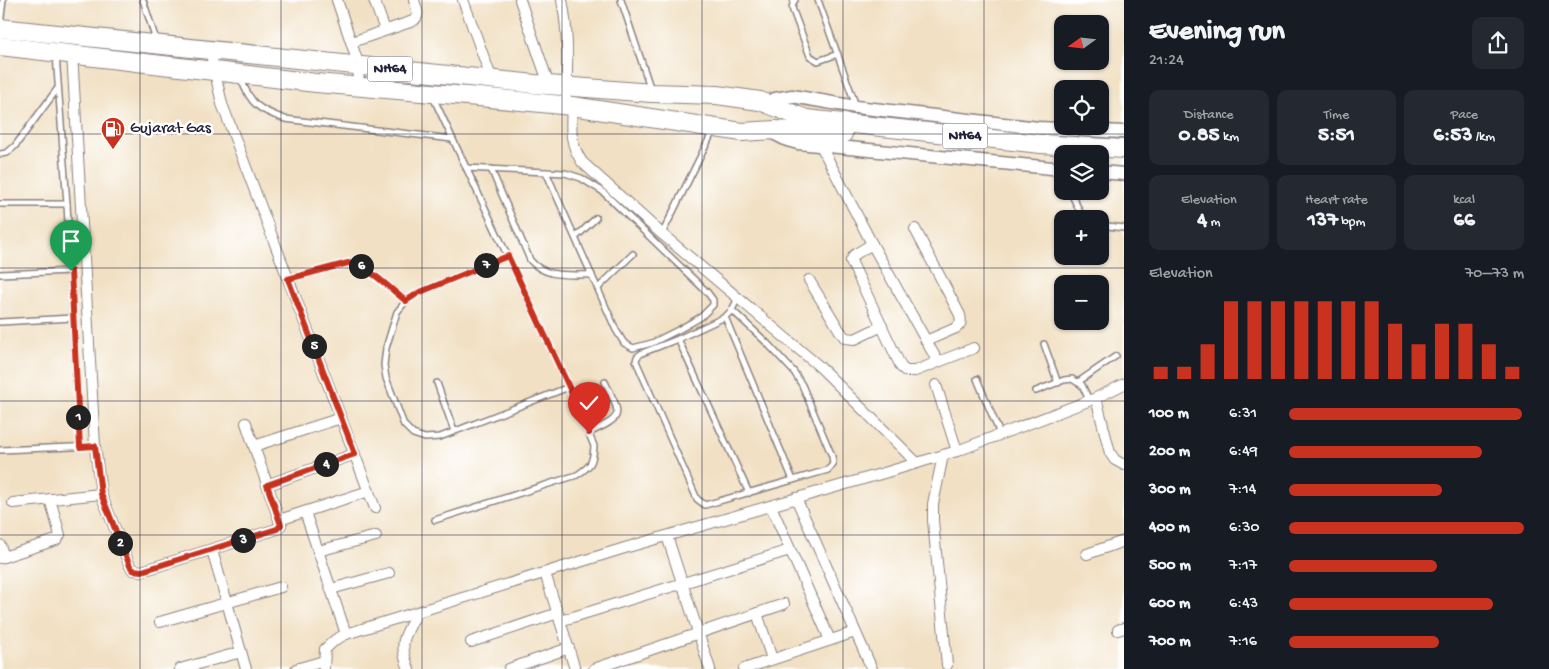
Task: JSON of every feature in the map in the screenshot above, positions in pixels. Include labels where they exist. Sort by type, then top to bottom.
[{"type":"highway","name":"NH64","points":[[0,28],[61,46],[214,70],[358,86],[492,80],[549,86],[717,96],[766,103],[805,125],[898,138],[1033,153],[1054,162]]},
{"type":"highway","name":"NH64","points":[[0,46],[158,45],[359,66],[425,82],[742,132],[805,125],[1124,149]]},
{"type":"highway","points":[[1109,156],[1124,157]]},
{"type":"street","points":[[336,0],[359,66],[358,86]]},
{"type":"street","points":[[374,0],[385,30]]},
{"type":"street","points":[[352,42],[417,19],[418,14],[414,0]]},
{"type":"street","points":[[463,0],[492,80]]},
{"type":"street","points":[[520,0],[549,86]]},
{"type":"street","points":[[562,0],[567,25],[567,87],[570,132],[576,152],[582,162],[662,234],[820,367],[917,463]]},
{"type":"street","points":[[61,46],[95,446],[101,494],[133,570],[142,571],[212,550],[277,529],[281,525],[246,423]]},
{"type":"street","points":[[210,50],[222,104],[375,508]]},
{"type":"street","points":[[766,103],[792,96],[856,107],[1039,128],[1124,132]]},
{"type":"street","name":"NH64","points":[[770,130],[787,140],[798,143],[1054,165]]},
{"type":"street","points":[[820,144],[872,244],[938,362]]},
{"type":"street","points":[[1109,173],[1124,174]]},
{"type":"street","points":[[915,230],[960,315],[961,321],[960,326],[926,341]]},
{"type":"street","points":[[872,244],[854,255],[851,261],[901,367],[906,371],[915,371],[974,348]]},
{"type":"street","points":[[809,280],[845,338],[855,339],[882,326]]},
{"type":"street","points":[[296,669],[324,665],[325,649],[335,640],[346,634],[667,536],[957,451],[1092,399],[1124,384]]},
{"type":"street","points":[[936,385],[957,451]]},
{"type":"street","points":[[1092,399],[1110,453],[1115,460],[1124,465]]},
{"type":"street","points":[[254,446],[341,418]]},
{"type":"street","points":[[267,485],[355,454]]},
{"type":"street","points":[[943,455],[933,504],[933,521],[947,665]]},
{"type":"street","points":[[279,520],[369,491]]},
{"type":"street","points":[[13,503],[101,494]]},
{"type":"street","points":[[796,498],[872,669]]},
{"type":"street","points":[[0,545],[2,557],[56,540],[60,535],[50,499]]},
{"type":"street","points":[[771,506],[830,640]]},
{"type":"street","points":[[305,512],[346,634]]},
{"type":"street","points":[[318,551],[376,536]]},
{"type":"street","points":[[667,536],[710,669]]},
{"type":"street","points":[[1087,554],[1124,541]]},
{"type":"street","points":[[212,550],[246,669]]},
{"type":"street","points":[[471,642],[682,583],[790,550]]},
{"type":"street","points":[[331,589],[390,573]]},
{"type":"street","points":[[545,573],[575,669]]},
{"type":"street","points":[[160,622],[281,588]]},
{"type":"street","points":[[594,669],[784,604]]},
{"type":"street","points":[[409,669],[402,648],[404,635],[417,612]]},
{"type":"street","points":[[757,613],[772,660]]},
{"type":"street","points":[[744,669],[855,632]]},
{"type":"street","points":[[509,669],[569,648]]},
{"type":"street","points":[[180,669],[241,652]]},
{"type":"lane","points":[[0,28],[3,0]]},
{"type":"lane","points":[[143,0],[158,45]]},
{"type":"lane","points":[[621,0],[652,93]]},
{"type":"lane","points":[[795,0],[792,8],[810,56],[818,61],[838,54]]},
{"type":"lane","points":[[818,0],[856,107]]},
{"type":"lane","points":[[61,46],[59,88],[80,447]]},
{"type":"lane","points":[[238,73],[253,103],[266,113],[285,120],[452,139]]},
{"type":"lane","points":[[425,82],[569,387],[594,446],[589,468],[577,475],[435,520]]},
{"type":"lane","points":[[0,154],[7,152],[15,146],[59,88]]},
{"type":"lane","points":[[662,234],[715,128]]},
{"type":"lane","points":[[466,168],[492,169],[565,173],[581,178],[602,192],[707,292],[713,305],[701,317],[652,343],[632,348],[624,343],[616,330],[546,172]]},
{"type":"lane","points":[[492,169],[530,260],[537,268],[548,274],[592,275]]},
{"type":"lane","points":[[0,204],[67,204]]},
{"type":"lane","points":[[576,237],[596,218]]},
{"type":"lane","points":[[1109,226],[1124,228]]},
{"type":"lane","points":[[598,288],[633,254]]},
{"type":"lane","points":[[508,256],[418,293],[406,301],[397,312],[386,348],[384,365],[386,378],[404,425],[413,434],[425,438],[440,437],[569,387]]},
{"type":"lane","points":[[288,279],[348,263],[357,264],[367,269],[406,301]]},
{"type":"lane","points":[[0,274],[71,271]]},
{"type":"lane","points":[[732,310],[794,372],[802,385],[832,456],[833,464],[828,470],[705,505],[697,499],[636,361],[637,357],[642,353],[678,339],[725,316],[732,310],[738,298]]},
{"type":"lane","points":[[725,316],[793,480]]},
{"type":"lane","points":[[0,322],[73,318]]},
{"type":"lane","points":[[678,339],[749,493]]},
{"type":"lane","points":[[1044,344],[1058,383]]},
{"type":"lane","points":[[1078,382],[1116,356]]},
{"type":"lane","points":[[977,379],[1000,434]]},
{"type":"lane","points":[[1036,391],[1072,379],[1082,385],[1092,399]]},
{"type":"lane","points":[[589,433],[612,422],[618,414],[617,406],[605,382]]},
{"type":"lane","points":[[437,383],[454,431]]},
{"type":"lane","points":[[0,450],[95,446]]},
{"type":"place","name":"Gujarat Gas","points":[[113,150]]},
{"type":"route","points":[[71,271],[80,447],[95,446],[101,494],[130,566],[137,572],[277,529],[281,525],[267,485],[355,454],[288,279],[348,263],[357,264],[367,269],[406,301],[418,293],[508,256],[589,433]]}]
